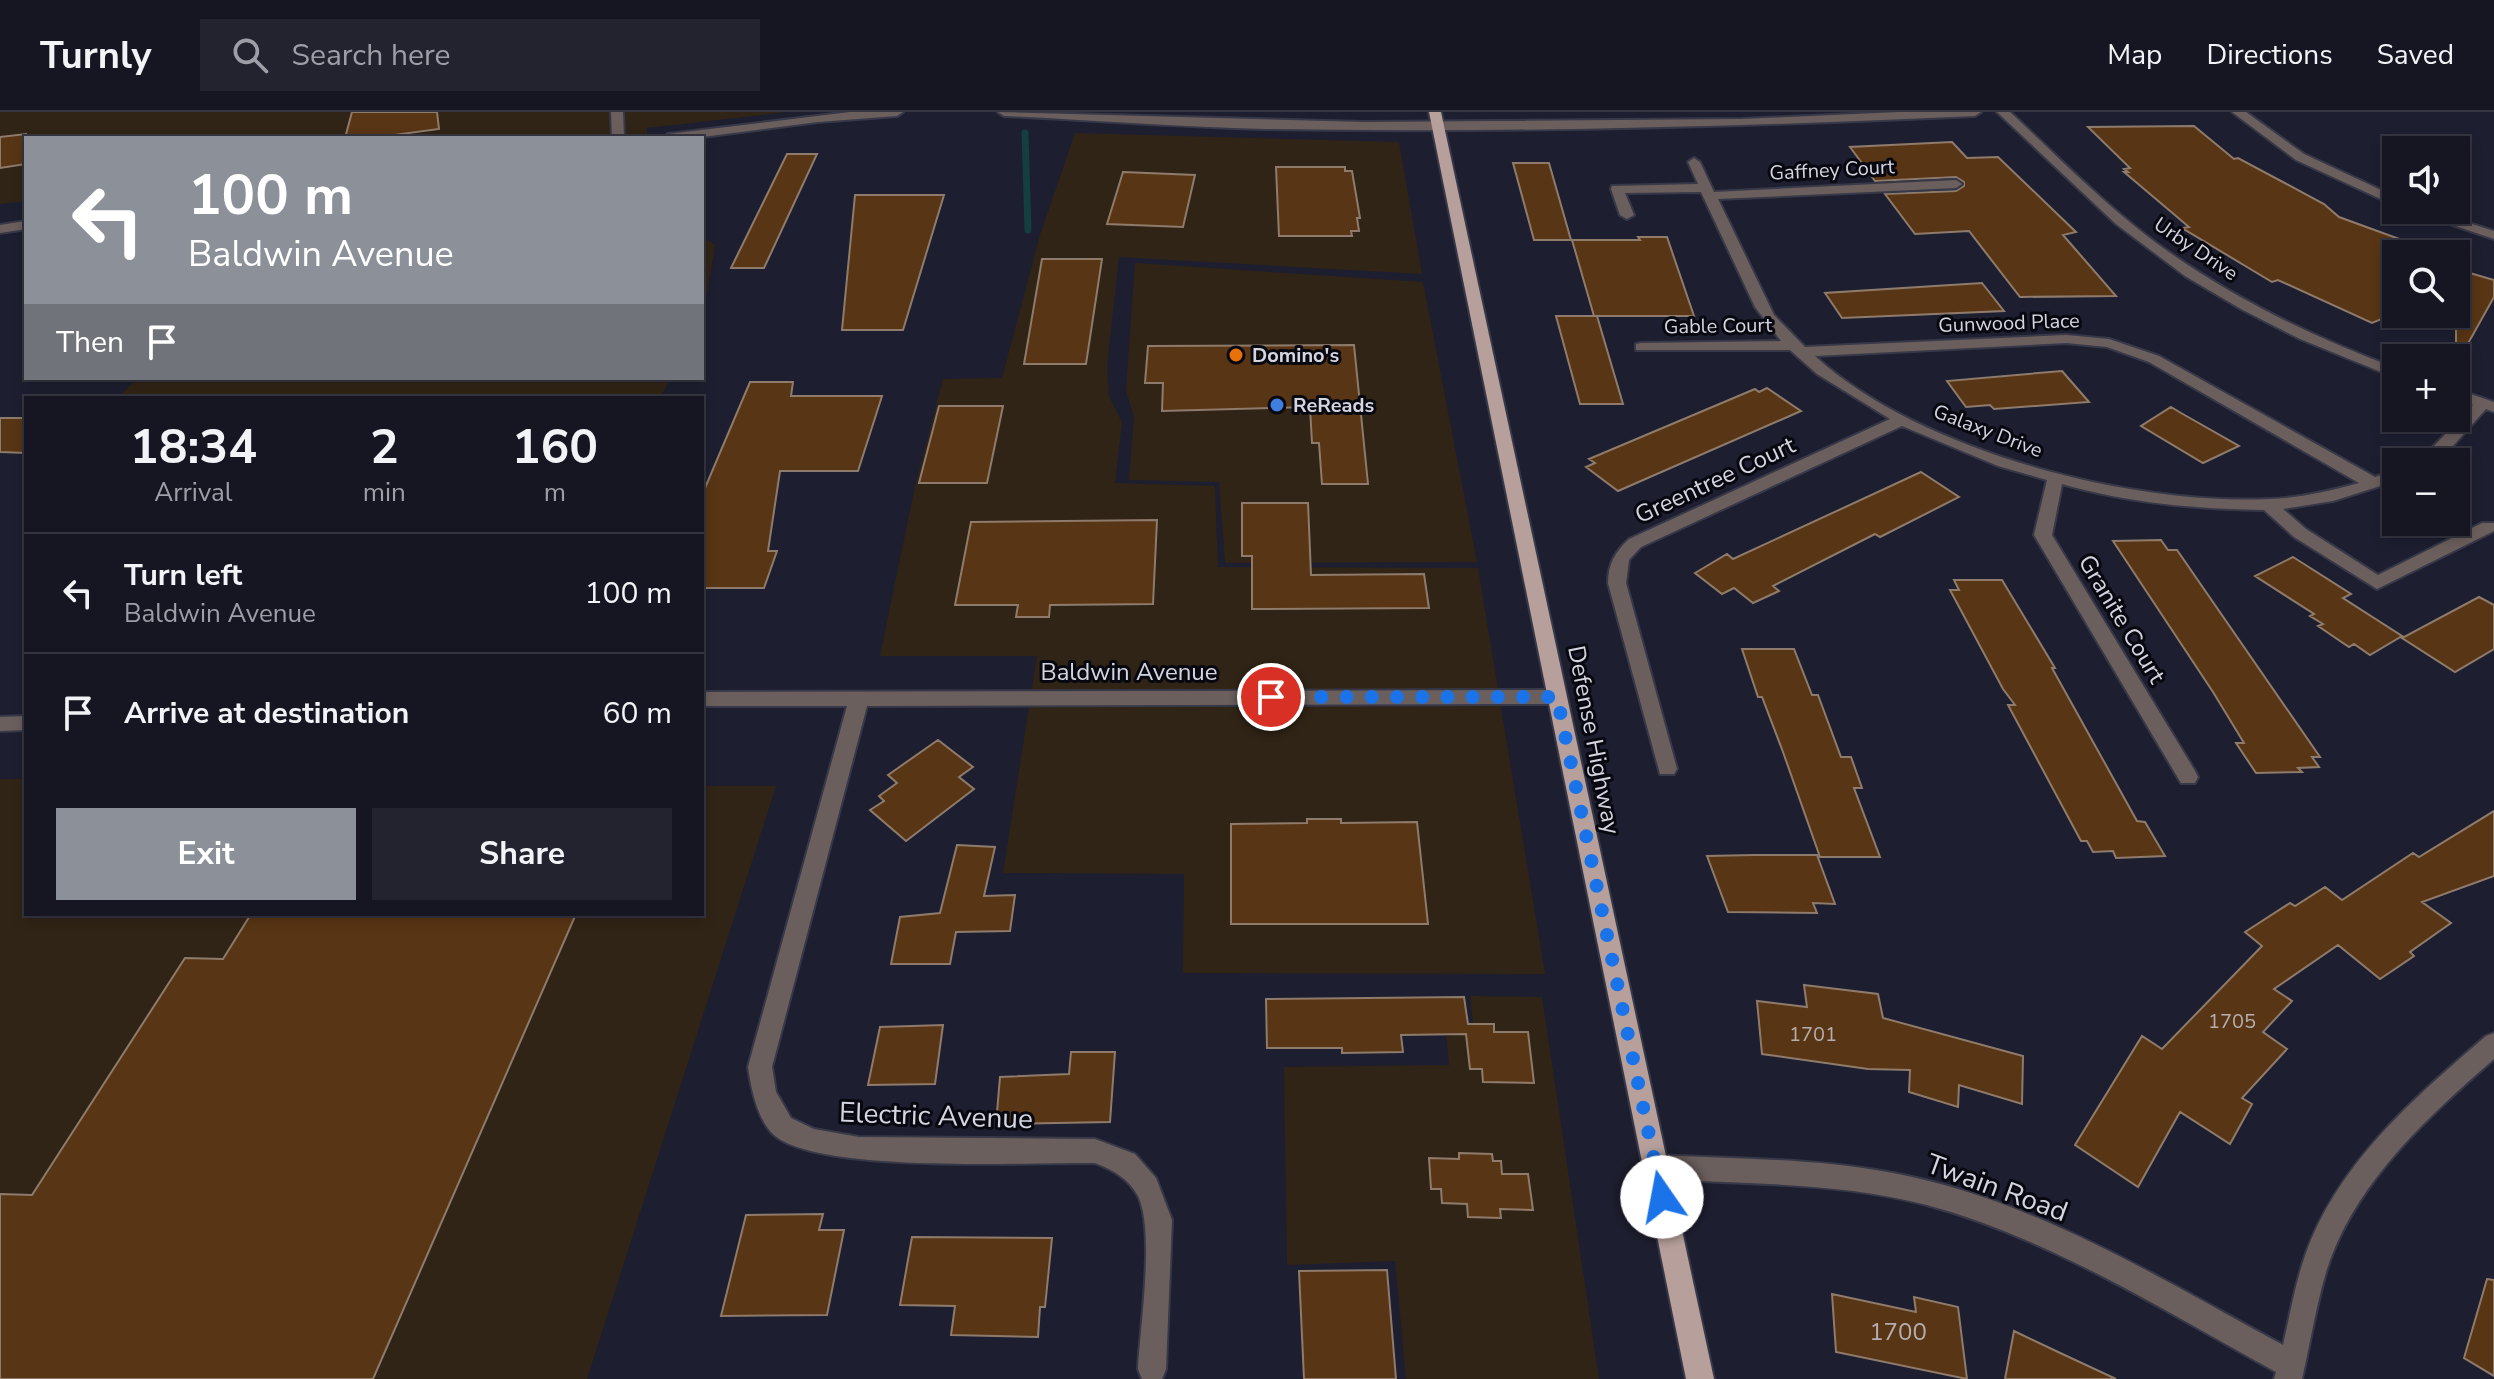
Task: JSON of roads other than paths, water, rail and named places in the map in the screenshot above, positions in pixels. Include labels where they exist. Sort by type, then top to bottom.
[{"type":"main road","name":"Defense Highway","points":[[1437,118],[1700,1379]]},
{"type":"street","points":[[617,112],[618,136]]},
{"type":"street","points":[[683,136],[818,118],[897,112]]},
{"type":"street","points":[[1004,112],[1261,125],[1437,118],[1742,123],[1975,112]]},
{"type":"street","name":"Urby Drive","points":[[2003,112],[2120,219],[2199,278],[2263,315],[2382,367]]},
{"type":"street","points":[[2238,112],[2300,157],[2382,195]]},
{"type":"street","name":"Galaxy Drive","points":[[1694,162],[1762,306],[1777,329],[1853,392],[1901,420],[1990,459],[2055,479],[2163,497],[2268,505],[2382,481]]},
{"type":"street","name":"Gaffney Court","points":[[1627,215],[1617,189],[1707,192],[1956,184]]},
{"type":"street","points":[[2459,224],[2494,235]]},
{"type":"street","points":[[0,229],[24,225]]},
{"type":"street","name":"Gunwood Place","points":[[1798,348],[2066,339],[2109,343],[2154,359],[2374,484]]},
{"type":"street","name":"Gable Court","points":[[1641,347],[1798,348]]},
{"type":"street","points":[[2442,448],[2488,405]]},
{"type":"street","name":"Greentree Court","points":[[1667,769],[1617,583],[1616,568],[1622,554],[1635,543],[1901,420]]},
{"type":"street","name":"Granite Court","points":[[2055,479],[2043,535],[2188,777]]},
{"type":"street","points":[[2268,505],[2300,533],[2377,583],[2488,527]]},
{"type":"street","name":"Baldwin Avenue","points":[[704,699],[1557,697]]},
{"type":"street","name":"Electric Avenue","points":[[859,699],[760,1067],[764,1095],[782,1126],[812,1140],[859,1149],[1095,1151],[1126,1163],[1147,1187],[1159,1220],[1152,1369]]},
{"type":"street","points":[[0,724],[24,723]]},
{"type":"street","points":[[2289,1372],[2318,1257],[2356,1183],[2421,1107],[2494,1044]]},
{"type":"street","name":"Twain Road","points":[[1656,1167],[1845,1177],[1927,1193],[2013,1222],[2095,1260],[2289,1372]]},
{"type":"waterway","points":[[1025,133],[1028,230]]},
{"type":"place","name":"Domino's","points":[[1236,355]]},
{"type":"place","name":"ReReads","points":[[1277,405]]}]
